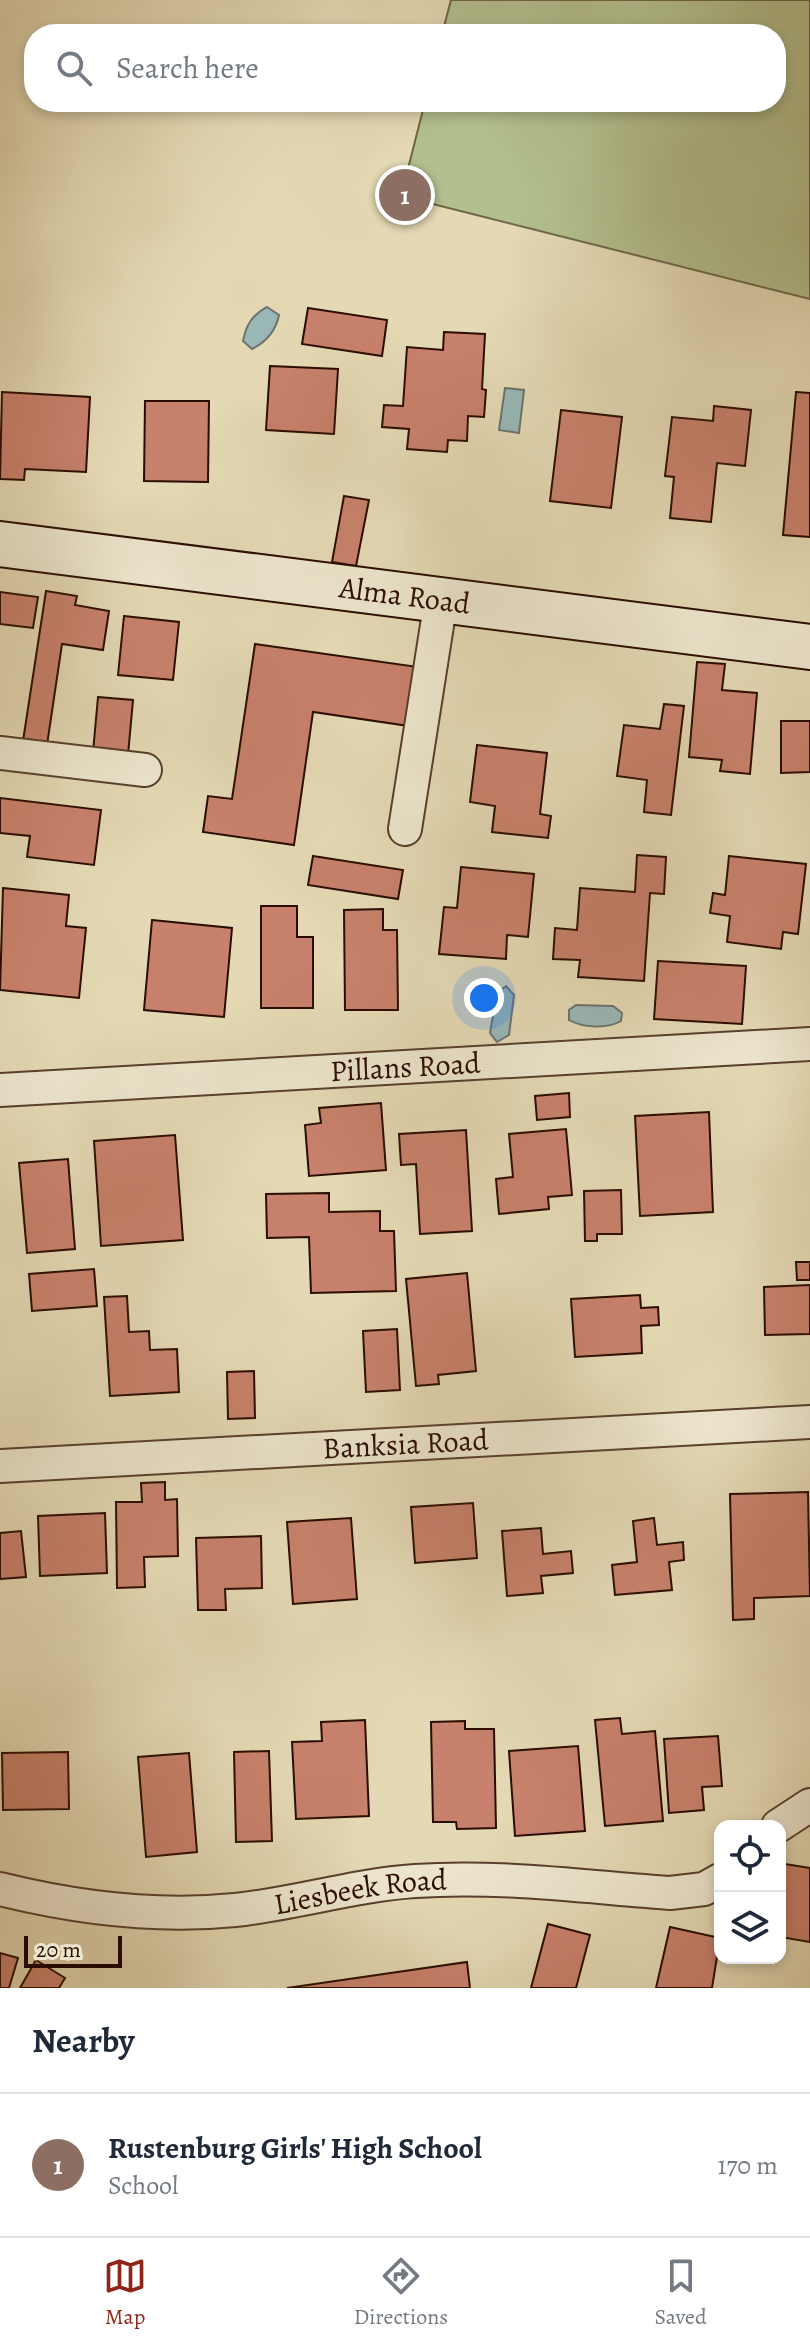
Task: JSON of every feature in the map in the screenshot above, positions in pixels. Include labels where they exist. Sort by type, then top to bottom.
[{"type":"street","name":"Alma Road","points":[[0,544],[810,647]]},
{"type":"street","points":[[405,829],[441,600]]},
{"type":"street","points":[[0,753],[145,770]]},
{"type":"street","name":"Pillans Road","points":[[0,1090],[810,1044]]},
{"type":"street","name":"Banksia Road","points":[[0,1466],[810,1422]]},
{"type":"street","points":[[786,1821],[810,1805]]},
{"type":"street","name":"Liesbeek Road","points":[[0,1889],[54,1902],[181,1914],[238,1910],[413,1881],[466,1879],[670,1893],[704,1889],[714,1883]]},
{"type":"green space","points":[[451,0],[810,0],[810,299],[401,196],[422,112],[786,112],[786,24],[445,24]]},
{"type":"water","points":[[267,307],[279,315],[278,320],[270,335],[252,349],[243,341],[246,330],[250,321]]},
{"type":"water","points":[[505,388],[524,390],[519,433],[499,430]]},
{"type":"water","points":[[506,986],[514,995],[509,1035],[497,1042],[490,1033],[497,993]]},
{"type":"water","points":[[576,1005],[613,1006],[622,1013],[621,1021],[602,1026],[575,1023],[569,1020],[569,1010]]},
{"type":"building","points":[[308,308],[387,320],[382,356],[302,344]]},
{"type":"building","points":[[444,332],[485,334],[484,417],[468,416],[467,441],[448,440],[447,452],[407,449],[409,429],[382,427],[384,405],[403,406],[407,347],[443,350]]},
{"type":"building","points":[[270,366],[338,369],[334,434],[266,430]]},
{"type":"building","points":[[2,392],[90,397],[86,472],[25,469],[24,480],[0,479]]},
{"type":"building","points":[[796,392],[810,393],[810,537],[783,535]]},
{"type":"building","points":[[145,401],[209,401],[208,482],[144,481]]},
{"type":"building","points":[[714,406],[751,410],[745,466],[717,463],[711,522],[670,518],[674,477],[665,476],[672,417],[713,421]]},
{"type":"building","points":[[561,410],[622,417],[611,508],[550,501]]},
{"type":"building","points":[[344,496],[369,500],[356,566],[332,562]]},
{"type":"building","points":[[46,591],[77,596],[75,605],[109,611],[103,650],[62,644],[47,745],[23,741]]},
{"type":"building","points":[[0,592],[38,597],[33,628],[0,624]]},
{"type":"building","points":[[124,616],[179,622],[173,680],[118,675]]},
{"type":"building","points":[[255,644],[418,667],[409,726],[313,712],[294,845],[203,832],[208,796],[232,799]]},
{"type":"building","points":[[697,662],[725,664],[722,690],[757,693],[750,774],[720,771],[722,760],[689,757]]},
{"type":"building","points":[[98,697],[133,700],[128,755],[93,752]]},
{"type":"building","points":[[664,704],[684,706],[671,815],[644,812],[647,780],[617,776],[624,725],[660,729]]},
{"type":"building","points":[[781,721],[810,721],[810,772],[781,773]]},
{"type":"building","points":[[477,745],[547,753],[540,814],[551,816],[548,838],[492,832],[495,806],[470,802]]},
{"type":"building","points":[[0,798],[101,810],[94,865],[27,857],[30,836],[0,833]]},
{"type":"building","points":[[637,855],[666,857],[664,894],[650,893],[644,981],[578,977],[580,960],[553,959],[555,928],[577,930],[580,888],[635,892]]},
{"type":"building","points":[[313,856],[403,870],[398,899],[308,885]]},
{"type":"building","points":[[729,856],[806,864],[798,934],[783,932],[781,949],[727,942],[730,916],[710,913],[713,893],[725,895]]},
{"type":"building","points":[[461,867],[534,874],[528,937],[507,935],[506,959],[439,954],[444,907],[457,908]]},
{"type":"building","points":[[3,888],[69,895],[66,926],[86,928],[79,998],[0,990]]},
{"type":"building","points":[[261,906],[297,906],[297,937],[313,937],[313,1008],[261,1008]]},
{"type":"building","points":[[383,909],[383,930],[397,930],[398,1010],[345,1010],[344,910]]},
{"type":"building","points":[[152,920],[232,928],[224,1017],[144,1010]]},
{"type":"building","points":[[658,961],[746,966],[742,1024],[654,1019]]},
{"type":"building","points":[[569,1093],[570,1117],[537,1120],[535,1096]]},
{"type":"building","points":[[381,1103],[386,1170],[309,1176],[305,1125],[321,1123],[319,1108]]},
{"type":"building","points":[[709,1112],[713,1212],[640,1216],[635,1116]]},
{"type":"building","points":[[566,1129],[572,1195],[548,1197],[549,1209],[499,1214],[496,1179],[513,1177],[509,1134]]},
{"type":"building","points":[[466,1130],[472,1231],[420,1234],[416,1164],[401,1165],[399,1134]]},
{"type":"building","points":[[175,1135],[183,1240],[101,1246],[94,1141]]},
{"type":"building","points":[[68,1159],[75,1249],[27,1253],[19,1163]]},
{"type":"building","points":[[621,1190],[622,1234],[597,1234],[597,1241],[585,1241],[584,1191]]},
{"type":"building","points":[[329,1193],[329,1212],[380,1211],[380,1231],[394,1231],[396,1291],[311,1293],[309,1237],[267,1238],[266,1194]]},
{"type":"building","points":[[796,1262],[810,1262],[810,1280],[797,1280]]},
{"type":"building","points":[[94,1269],[97,1306],[32,1311],[29,1274]]},
{"type":"building","points":[[467,1273],[476,1371],[438,1375],[439,1384],[416,1386],[406,1279]]},
{"type":"building","points":[[810,1285],[810,1334],[765,1335],[764,1287]]},
{"type":"building","points":[[640,1295],[641,1308],[658,1307],[659,1325],[641,1326],[642,1353],[575,1357],[571,1299]]},
{"type":"building","points":[[127,1296],[129,1332],[149,1331],[150,1350],[177,1349],[179,1392],[110,1396],[104,1297]]},
{"type":"building","points":[[397,1329],[400,1390],[366,1392],[363,1331]]},
{"type":"building","points":[[254,1371],[255,1418],[228,1419],[227,1372]]},
{"type":"building","points":[[165,1482],[165,1500],[177,1499],[178,1556],[144,1557],[145,1587],[117,1588],[116,1502],[142,1502],[141,1483]]},
{"type":"building","points":[[808,1492],[810,1596],[754,1598],[754,1619],[733,1620],[730,1494]]},
{"type":"building","points":[[473,1503],[477,1558],[415,1563],[411,1507]]},
{"type":"building","points":[[105,1513],[107,1573],[40,1576],[38,1516]]},
{"type":"building","points":[[351,1518],[357,1599],[293,1604],[287,1522]]},
{"type":"building","points":[[654,1518],[657,1545],[683,1542],[684,1560],[669,1562],[672,1590],[615,1595],[612,1565],[637,1562],[633,1521]]},
{"type":"building","points":[[541,1528],[543,1554],[571,1551],[573,1573],[541,1576],[543,1593],[507,1596],[502,1531]]},
{"type":"building","points":[[21,1531],[26,1577],[0,1579],[0,1533]]},
{"type":"building","points":[[261,1536],[262,1588],[225,1589],[226,1610],[198,1610],[196,1538]]},
{"type":"building","points":[[620,1718],[622,1734],[655,1731],[663,1821],[605,1826],[595,1720]]},
{"type":"building","points":[[365,1720],[369,1816],[296,1819],[292,1742],[322,1741],[321,1722]]},
{"type":"building","points":[[465,1721],[465,1729],[494,1729],[496,1828],[457,1829],[456,1822],[433,1822],[431,1722]]},
{"type":"building","points":[[718,1736],[722,1786],[702,1787],[704,1810],[669,1813],[664,1739]]},
{"type":"building","points":[[578,1746],[585,1831],[515,1836],[509,1751]]},
{"type":"building","points":[[269,1751],[272,1841],[236,1842],[234,1752]]},
{"type":"building","points":[[68,1752],[69,1809],[3,1810],[2,1753]]},
{"type":"building","points":[[189,1753],[197,1852],[146,1857],[138,1757]]},
{"type":"building","points":[[786,1864],[810,1868],[810,1942],[786,1938]]},
{"type":"building","points":[[548,1924],[590,1935],[576,1988],[531,1988]]},
{"type":"building","points":[[670,1927],[714,1937],[716,1964],[712,1988],[656,1988]]},
{"type":"building","points":[[0,1953],[18,1958],[9,1988],[0,1988]]},
{"type":"building","points":[[36,1960],[65,1978],[59,1988],[20,1988]]},
{"type":"building","points":[[467,1962],[470,1988],[287,1988]]},
{"type":"place","name":"Rustenburg Girls' High School","points":[[405,195]]}]
